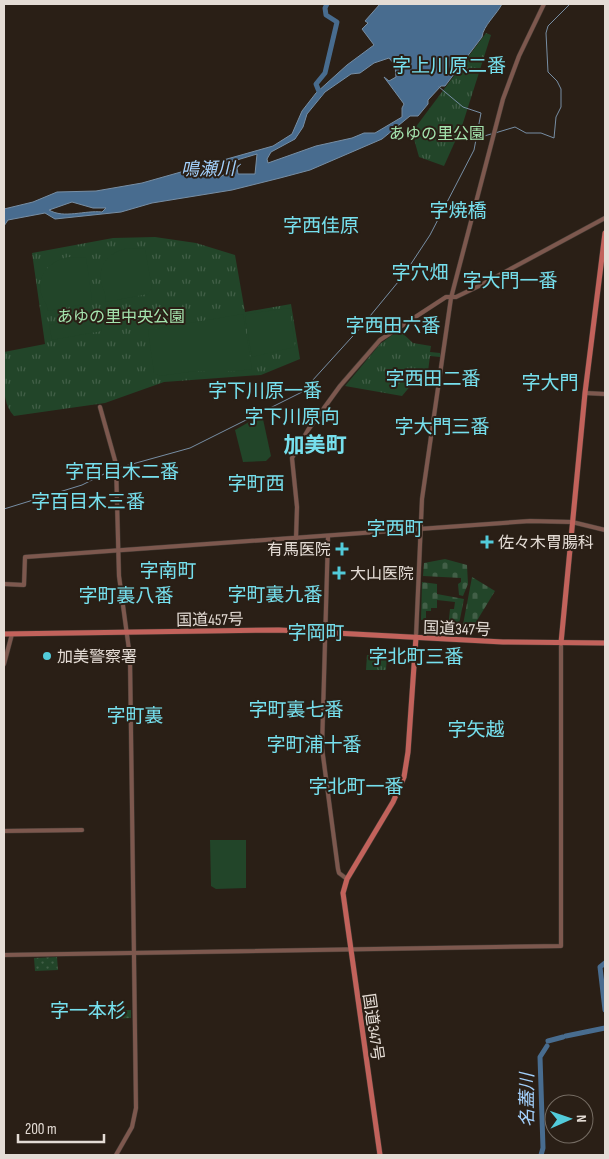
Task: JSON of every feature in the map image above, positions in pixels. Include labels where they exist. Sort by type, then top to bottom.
[{"type":"highway","points":[[605,232],[585,393],[561,643],[605,643]]},
{"type":"highway","name":"国道457号","points":[[4,634],[128,631],[325,632],[416,637]]},
{"type":"highway","name":"国道347号","points":[[380,1155],[343,900],[347,879],[393,802],[404,778],[408,752],[416,637],[561,643]]},
{"type":"street","points":[[416,637],[420,530],[428,453],[451,298],[492,139],[510,79],[544,4]]},
{"type":"street","points":[[296,539],[297,507],[292,458],[308,430],[340,386],[380,340],[446,297],[451,298],[479,286],[605,218]]},
{"type":"street","points":[[585,393],[605,394]]},
{"type":"street","points":[[100,407],[116,464],[120,585],[128,631],[133,798],[136,1108],[132,1127],[118,1155]]},
{"type":"street","points":[[4,584],[24,585],[25,557],[530,522],[572,522],[605,530]]},
{"type":"street","points":[[328,537],[323,757],[338,869],[347,879]]},
{"type":"street","points":[[4,664],[12,634]]},
{"type":"street","points":[[4,955],[561,946],[561,643]]},
{"type":"street","points":[[4,832],[82,830]]},
{"type":"green space","name":"あゆの里公園","points":[[486,33],[491,35],[462,126],[444,166],[419,157],[412,132]]},
{"type":"green space","name":"あゆの里中央公園","points":[[155,237],[196,243],[235,255],[245,312],[291,304],[300,359],[261,375],[164,382],[105,403],[14,416],[5,395],[3,377],[4,352],[45,344],[32,253],[113,238]]},
{"type":"green space","points":[[129,248],[145,249],[152,288],[148,294],[106,302],[101,282],[104,264],[111,255]]},
{"type":"green space","points":[[68,257],[86,258],[92,299],[89,303],[48,311],[40,289],[42,276],[55,262]]},
{"type":"green space","points":[[290,308],[295,347],[252,357],[245,318],[247,314]]},
{"type":"green space","points":[[243,314],[252,369],[196,371],[159,376],[154,373],[148,330]]},
{"type":"green space","points":[[99,316],[102,331],[52,340],[49,325]]},
{"type":"green space","points":[[399,330],[413,343],[431,346],[430,352],[440,353],[440,357],[430,356],[427,379],[417,378],[402,396],[345,386],[380,344]]},
{"type":"green space","points":[[263,419],[271,456],[266,461],[243,462],[235,430],[249,422]]},
{"type":"green space","points":[[445,559],[467,565],[468,584],[463,596],[459,595],[458,584],[461,582],[461,578],[423,576],[424,563]]},
{"type":"green space","points":[[472,577],[495,591],[470,632],[462,630]]},
{"type":"green space","points":[[422,582],[437,584],[437,594],[464,599],[458,629],[448,628],[450,609],[454,609],[455,602],[437,600],[437,608],[431,608],[431,611],[426,611],[426,619],[421,620]]},
{"type":"green space","points":[[367,655],[387,655],[386,670],[366,670]]},
{"type":"green space","points":[[210,840],[246,840],[246,888],[216,889],[211,886]]},
{"type":"green space","points":[[57,957],[58,970],[35,971],[34,958]]},
{"type":"green space","points":[[131,1010],[131,1018],[110,1019],[110,1011]]},
{"type":"water","points":[[380,4],[502,4],[485,29],[482,37],[445,86],[441,86],[428,100],[428,104],[418,116],[410,116],[382,139],[310,170],[232,190],[152,203],[121,212],[55,219],[45,213],[8,220],[4,226],[4,209],[33,202],[57,192],[96,191],[142,183],[273,146],[292,134],[302,111],[316,93],[347,65],[374,45],[362,29],[368,23],[365,21]],"holes":[[[389,58],[395,65],[396,77],[389,81],[384,77],[404,104],[402,117],[375,133],[364,133],[352,138],[316,146],[268,163],[267,159],[271,152],[295,139],[303,127],[307,114],[325,92],[351,74],[360,73],[374,63]],[[257,154],[255,174],[238,174],[237,168],[241,164],[220,177],[216,176],[218,169],[207,171],[207,169]],[[72,202],[93,208],[106,208],[102,212],[68,214],[55,213],[49,210]]]},
{"type":"waterway","points":[[320,94],[316,84],[325,73],[337,22],[326,15],[325,8],[327,4]]},
{"type":"waterway","points":[[495,133],[515,127],[526,133],[541,133],[554,138],[556,117],[561,107],[561,89],[557,81],[548,72],[546,33],[548,26],[570,4]]},
{"type":"waterway","points":[[118,468],[190,448],[302,392],[361,327],[403,276],[430,235],[474,150],[481,113],[463,107],[439,87]]},
{"type":"waterway","points":[[478,138],[491,134]]},
{"type":"waterway","points":[[4,509],[82,485],[114,469]]},
{"type":"waterway","name":"名蓋川","points":[[605,963],[600,967],[605,1010]]},
{"type":"waterway","name":"名蓋川","points":[[566,1036],[605,1028]]},
{"type":"waterway","name":"名蓋川","points":[[548,1041],[563,1037]]},
{"type":"waterway","name":"名蓋川","points":[[541,1155],[543,1148],[540,1057],[547,1046]]},
{"type":"place","name":"佐々木胃腸科","points":[[487,542]]},
{"type":"place","name":"有馬医院","points":[[342,549]]},
{"type":"place","name":"大山医院","points":[[339,573]]},
{"type":"place","name":"加美警察署","points":[[47,656]]},
{"type":"district","name":"字上川原二番","points":[[449,65]]},
{"type":"district","name":"字焼橋","points":[[458,210]]},
{"type":"district","name":"字西佳原","points":[[321,225]]},
{"type":"district","name":"字穴畑","points":[[420,272]]},
{"type":"district","name":"字大門一番","points":[[510,280]]},
{"type":"district","name":"字西田六番","points":[[393,325]]},
{"type":"district","name":"字西田二番","points":[[433,378]]},
{"type":"district","name":"字大門","points":[[550,382]]},
{"type":"district","name":"字下川原一番","points":[[265,390]]},
{"type":"district","name":"字下川原向","points":[[292,416]]},
{"type":"district","name":"字大門三番","points":[[442,426]]},
{"type":"district","name":"加美町","points":[[315,445]]},
{"type":"district","name":"字百目木二番","points":[[122,471]]},
{"type":"district","name":"字町西","points":[[256,483]]},
{"type":"district","name":"字百目木三番","points":[[88,501]]},
{"type":"district","name":"字西町","points":[[395,528]]},
{"type":"district","name":"字南町","points":[[168,570]]},
{"type":"district","name":"字町裏九番","points":[[275,594]]},
{"type":"district","name":"字町裏八番","points":[[126,595]]},
{"type":"district","name":"字岡町","points":[[316,632]]},
{"type":"district","name":"字北町三番","points":[[416,656]]},
{"type":"district","name":"字町裏七番","points":[[296,709]]},
{"type":"district","name":"字町裏","points":[[135,715]]},
{"type":"district","name":"字矢越","points":[[476,729]]},
{"type":"district","name":"字町浦十番","points":[[314,744]]},
{"type":"district","name":"字北町一番","points":[[356,786]]},
{"type":"district","name":"字一本杉","points":[[88,1010]]},
{"type":"water label","name":"鳴瀬川","points":[[208,169]]}]
